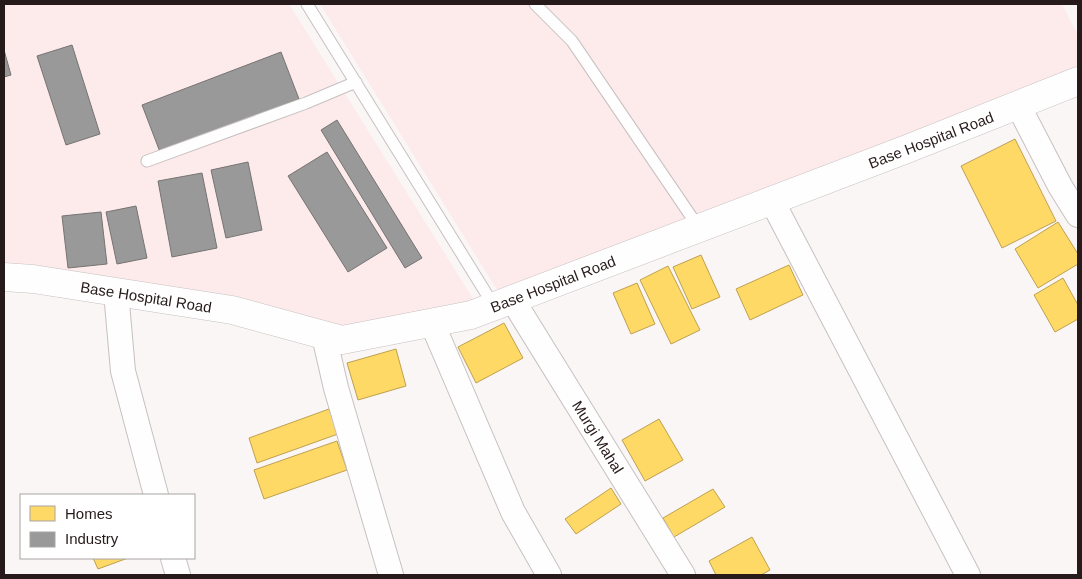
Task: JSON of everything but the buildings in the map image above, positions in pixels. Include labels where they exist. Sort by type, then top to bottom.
[{"type":"street","name":"Base Hospital Road","points":[[4,277],[33,279],[232,310],[342,340],[471,315],[700,229],[1078,81]]},
{"type":"street","points":[[1018,105],[1050,169],[1078,215]]},
{"type":"street","points":[[772,201],[968,575]]},
{"type":"street","points":[[116,292],[123,371],[156,494]]},
{"type":"street","name":"Murgi Mahal","points":[[503,303],[683,575]]},
{"type":"street","points":[[432,323],[513,512],[548,575]]},
{"type":"street","points":[[324,336],[336,388],[391,575]]},
{"type":"street","points":[[173,559],[178,575]]},
{"type":"lane","points":[[307,4],[356,82],[503,303]]},
{"type":"lane","points":[[535,4],[572,41],[700,229]]},
{"type":"lane","points":[[147,161],[306,103],[356,82]]},
{"type":"shaded area","points":[[4,4],[289,4],[475,302],[342,330],[4,265]]},
{"type":"shaded area","points":[[320,4],[1062,4],[1078,35],[1078,66],[945,124],[499,293]]}]
